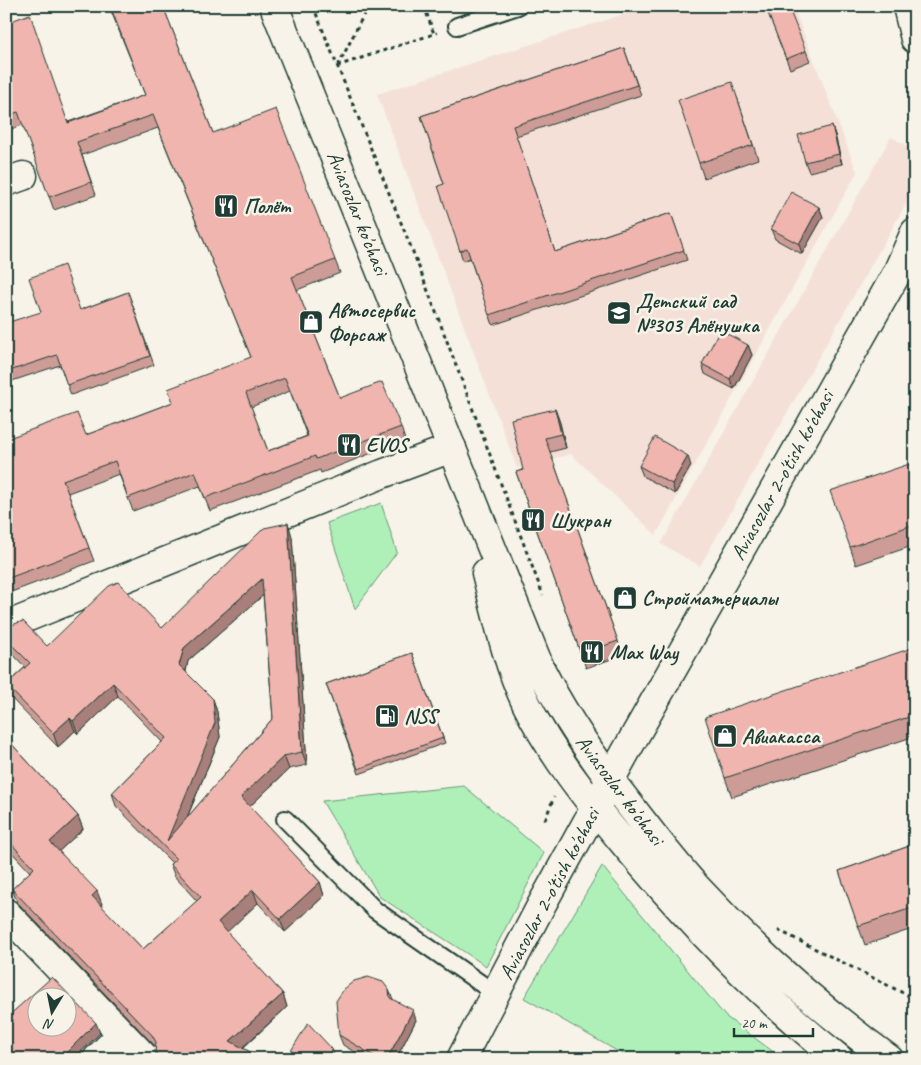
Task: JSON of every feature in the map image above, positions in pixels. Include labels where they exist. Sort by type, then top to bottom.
[{"type":"main road","name":"Aviasozlar ko'chasi","points":[[274,6],[540,668],[555,698],[573,728],[610,780],[696,888],[750,944],[856,1035],[889,1059]]},
{"type":"main road","points":[[907,6],[915,39]]},
{"type":"main road","name":"Aviasozlar 2-o'tish ko'chasi","points":[[461,1059],[542,904],[610,780],[896,272],[915,232]]},
{"type":"main road","name":"Aviasozlar ko'chasi","points":[[452,448],[517,681],[535,721],[549,744],[595,809],[689,919],[792,1018],[839,1059]]},
{"type":"main road","points":[[6,626],[372,478],[452,448]]},
{"type":"main road","points":[[6,913],[146,1059]]},
{"type":"main road","points":[[97,1059],[121,1035]]},
{"type":"lane","points":[[457,26],[518,6]]},
{"type":"lane","points":[[285,820],[375,910],[496,994]]},
{"type":"path","points":[[314,6],[417,262],[545,601]]},
{"type":"path","points":[[337,66],[368,6]]},
{"type":"path","points":[[424,6],[434,34]]},
{"type":"path","points":[[337,66],[457,26]]},
{"type":"path","points":[[775,928],[915,999]]},
{"type":"shaded area","name":"Детский сад №303 Алёнушка","points":[[649,6],[793,6],[857,172],[656,535],[571,454],[517,468],[377,94]]},
{"type":"shaded area","points":[[891,137],[915,150],[915,188],[700,566],[661,544]]},
{"type":"green space","points":[[381,503],[397,552],[355,609],[327,523]]},
{"type":"green space","points":[[464,786],[544,853],[486,966],[380,897],[322,801]]},
{"type":"green space","points":[[602,866],[725,1016],[783,1059],[631,1059],[524,998]]},
{"type":"building","points":[[110,6],[163,6],[213,133],[276,109],[335,260],[292,277],[340,398],[382,382],[401,427],[316,459],[315,456],[205,498],[195,472],[128,498],[115,461],[63,480],[89,548],[6,579],[6,439],[77,413],[86,435],[173,402],[168,389],[251,357],[153,115],[77,142],[91,182],[49,197],[18,112],[6,116],[6,9],[11,21],[30,14],[68,123],[145,95]],"holes":[[[285,378],[308,436],[268,451],[246,393]]]},
{"type":"building","points":[[771,6],[788,6],[806,51],[786,59],[766,8]]},
{"type":"building","points":[[624,48],[637,85],[513,126],[555,252],[671,213],[684,250],[489,315],[467,248],[460,251],[438,186],[444,184],[421,116]]},
{"type":"building","points":[[732,82],[753,145],[699,163],[678,100]]},
{"type":"building","points":[[832,126],[839,154],[805,162],[798,135]]},
{"type":"building","points":[[791,192],[819,207],[799,244],[771,229]]},
{"type":"building","points":[[64,265],[80,310],[128,292],[150,356],[67,385],[57,355],[6,372],[6,323],[41,312],[29,278]]},
{"type":"building","points":[[720,330],[748,345],[730,379],[702,364]]},
{"type":"building","points":[[555,409],[561,434],[545,438],[618,641],[581,654],[516,472],[523,470],[511,419]]},
{"type":"building","points":[[655,437],[688,456],[672,484],[639,466]]},
{"type":"building","points":[[915,462],[915,524],[850,547],[830,491]]},
{"type":"building","points":[[288,523],[302,752],[284,756],[241,797],[320,882],[280,919],[253,890],[218,922],[283,994],[230,1041],[263,1059],[161,1059],[155,1052],[156,1042],[152,1035],[12,889],[34,868],[6,838],[6,738],[78,816],[50,842],[97,891],[92,896],[143,949],[201,897],[170,864],[176,859],[112,793],[166,738],[113,683],[73,721],[70,718],[53,733],[6,685],[30,663],[6,639],[6,627],[23,621],[47,646],[109,586],[118,582],[162,628],[264,528]],"holes":[[[262,579],[273,718],[167,841],[215,723],[213,699],[179,665],[184,648]]]},
{"type":"building","points":[[915,647],[915,715],[725,778],[705,717]]},
{"type":"building","name":"NSS","points":[[412,653],[443,738],[358,769],[326,684]]},
{"type":"building","points":[[915,844],[915,907],[858,926],[839,871]]},
{"type":"building","points":[[52,977],[63,988],[40,988]]},
{"type":"building","points":[[368,977],[383,982],[389,990],[390,998],[413,1010],[387,1059],[379,1059],[339,1035],[336,1001],[344,989],[354,981]]},
{"type":"building","points":[[28,998],[28,1038],[78,1038],[78,1004],[96,1023],[60,1059],[6,1059],[6,1018]]},
{"type":"building","points":[[308,1023],[332,1049],[326,1059],[286,1059]]},
{"type":"place","name":"Полёт","points":[[226,206]]},
{"type":"place","name":"Детский сад №303 Алёнушка","points":[[619,313]]},
{"type":"place","name":"Автосервис Форсаж","points":[[311,322]]},
{"type":"place","name":"EVOS","points":[[349,445]]},
{"type":"place","name":"Шукран","points":[[533,520]]},
{"type":"place","name":"Стройматериалы","points":[[625,598]]},
{"type":"place","name":"Max Way","points":[[592,652]]},
{"type":"place","name":"NSS","points":[[387,716]]},
{"type":"place","name":"Авиакасса","points":[[725,736]]}]
